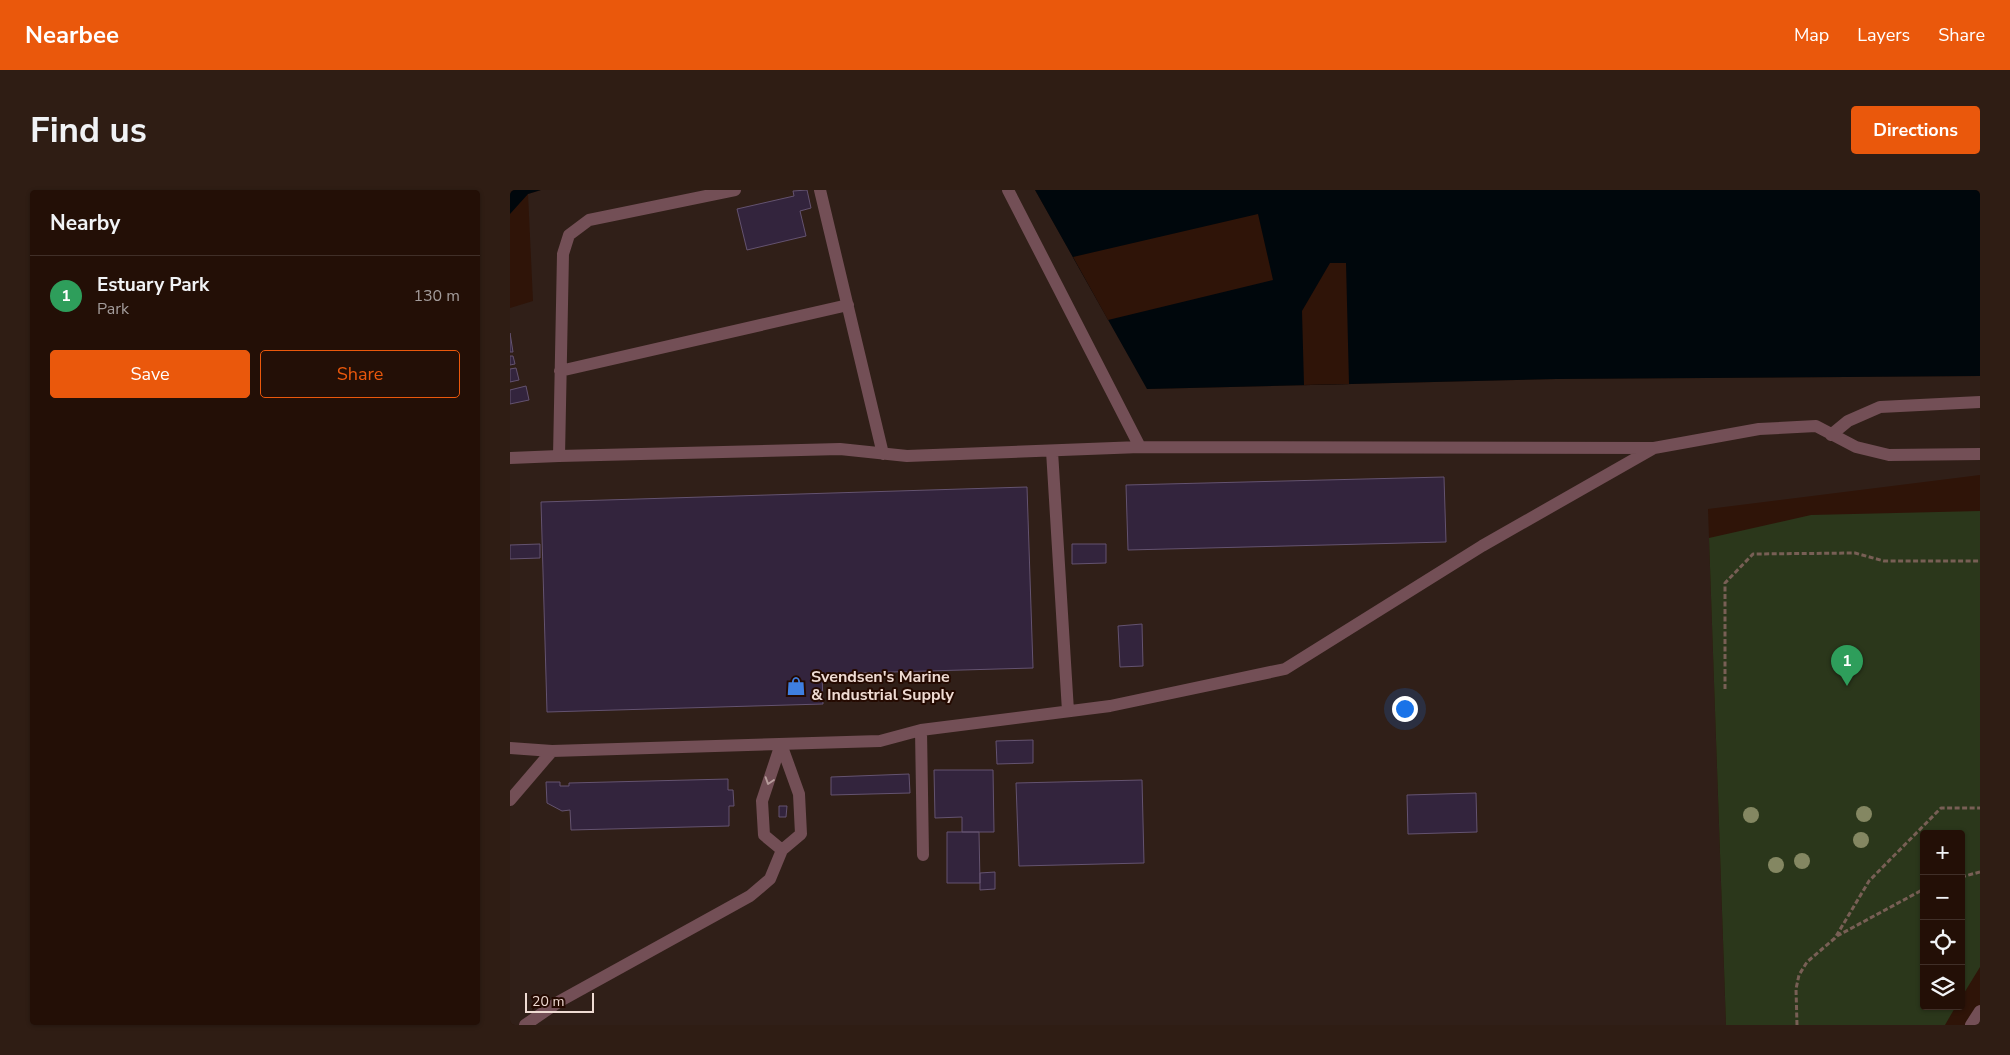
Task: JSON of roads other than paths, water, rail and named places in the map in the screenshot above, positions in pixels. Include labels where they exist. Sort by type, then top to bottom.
[{"type":"lane","points":[[559,456],[563,254],[569,235],[589,220],[703,193],[735,190]]},
{"type":"lane","points":[[820,190],[883,454]]},
{"type":"lane","points":[[1008,190],[1140,447]]},
{"type":"lane","points":[[560,371],[848,306]]},
{"type":"lane","points":[[1831,434],[1848,421],[1880,407],[1980,402]]},
{"type":"lane","points":[[510,458],[840,450],[907,456],[1140,447],[1654,448],[1759,429],[1816,426],[1856,447],[1889,455],[1980,454]]},
{"type":"lane","points":[[510,748],[552,751],[880,741],[921,730],[1110,706],[1285,669],[1482,546],[1654,448]]},
{"type":"lane","points":[[1052,451],[1068,711]]},
{"type":"lane","points":[[921,730],[923,855]]},
{"type":"lane","points":[[525,1025],[560,1001],[750,896],[770,879],[782,850],[801,834],[799,794],[781,744]]},
{"type":"lane","points":[[781,744],[762,801],[764,835],[782,850]]},
{"type":"lane","points":[[510,800],[552,751]]},
{"type":"place","name":"Svendsen's Marine & Industrial Supply","points":[[796,686]]},
{"type":"place","name":"Estuary Park","points":[[1847,686]]}]
